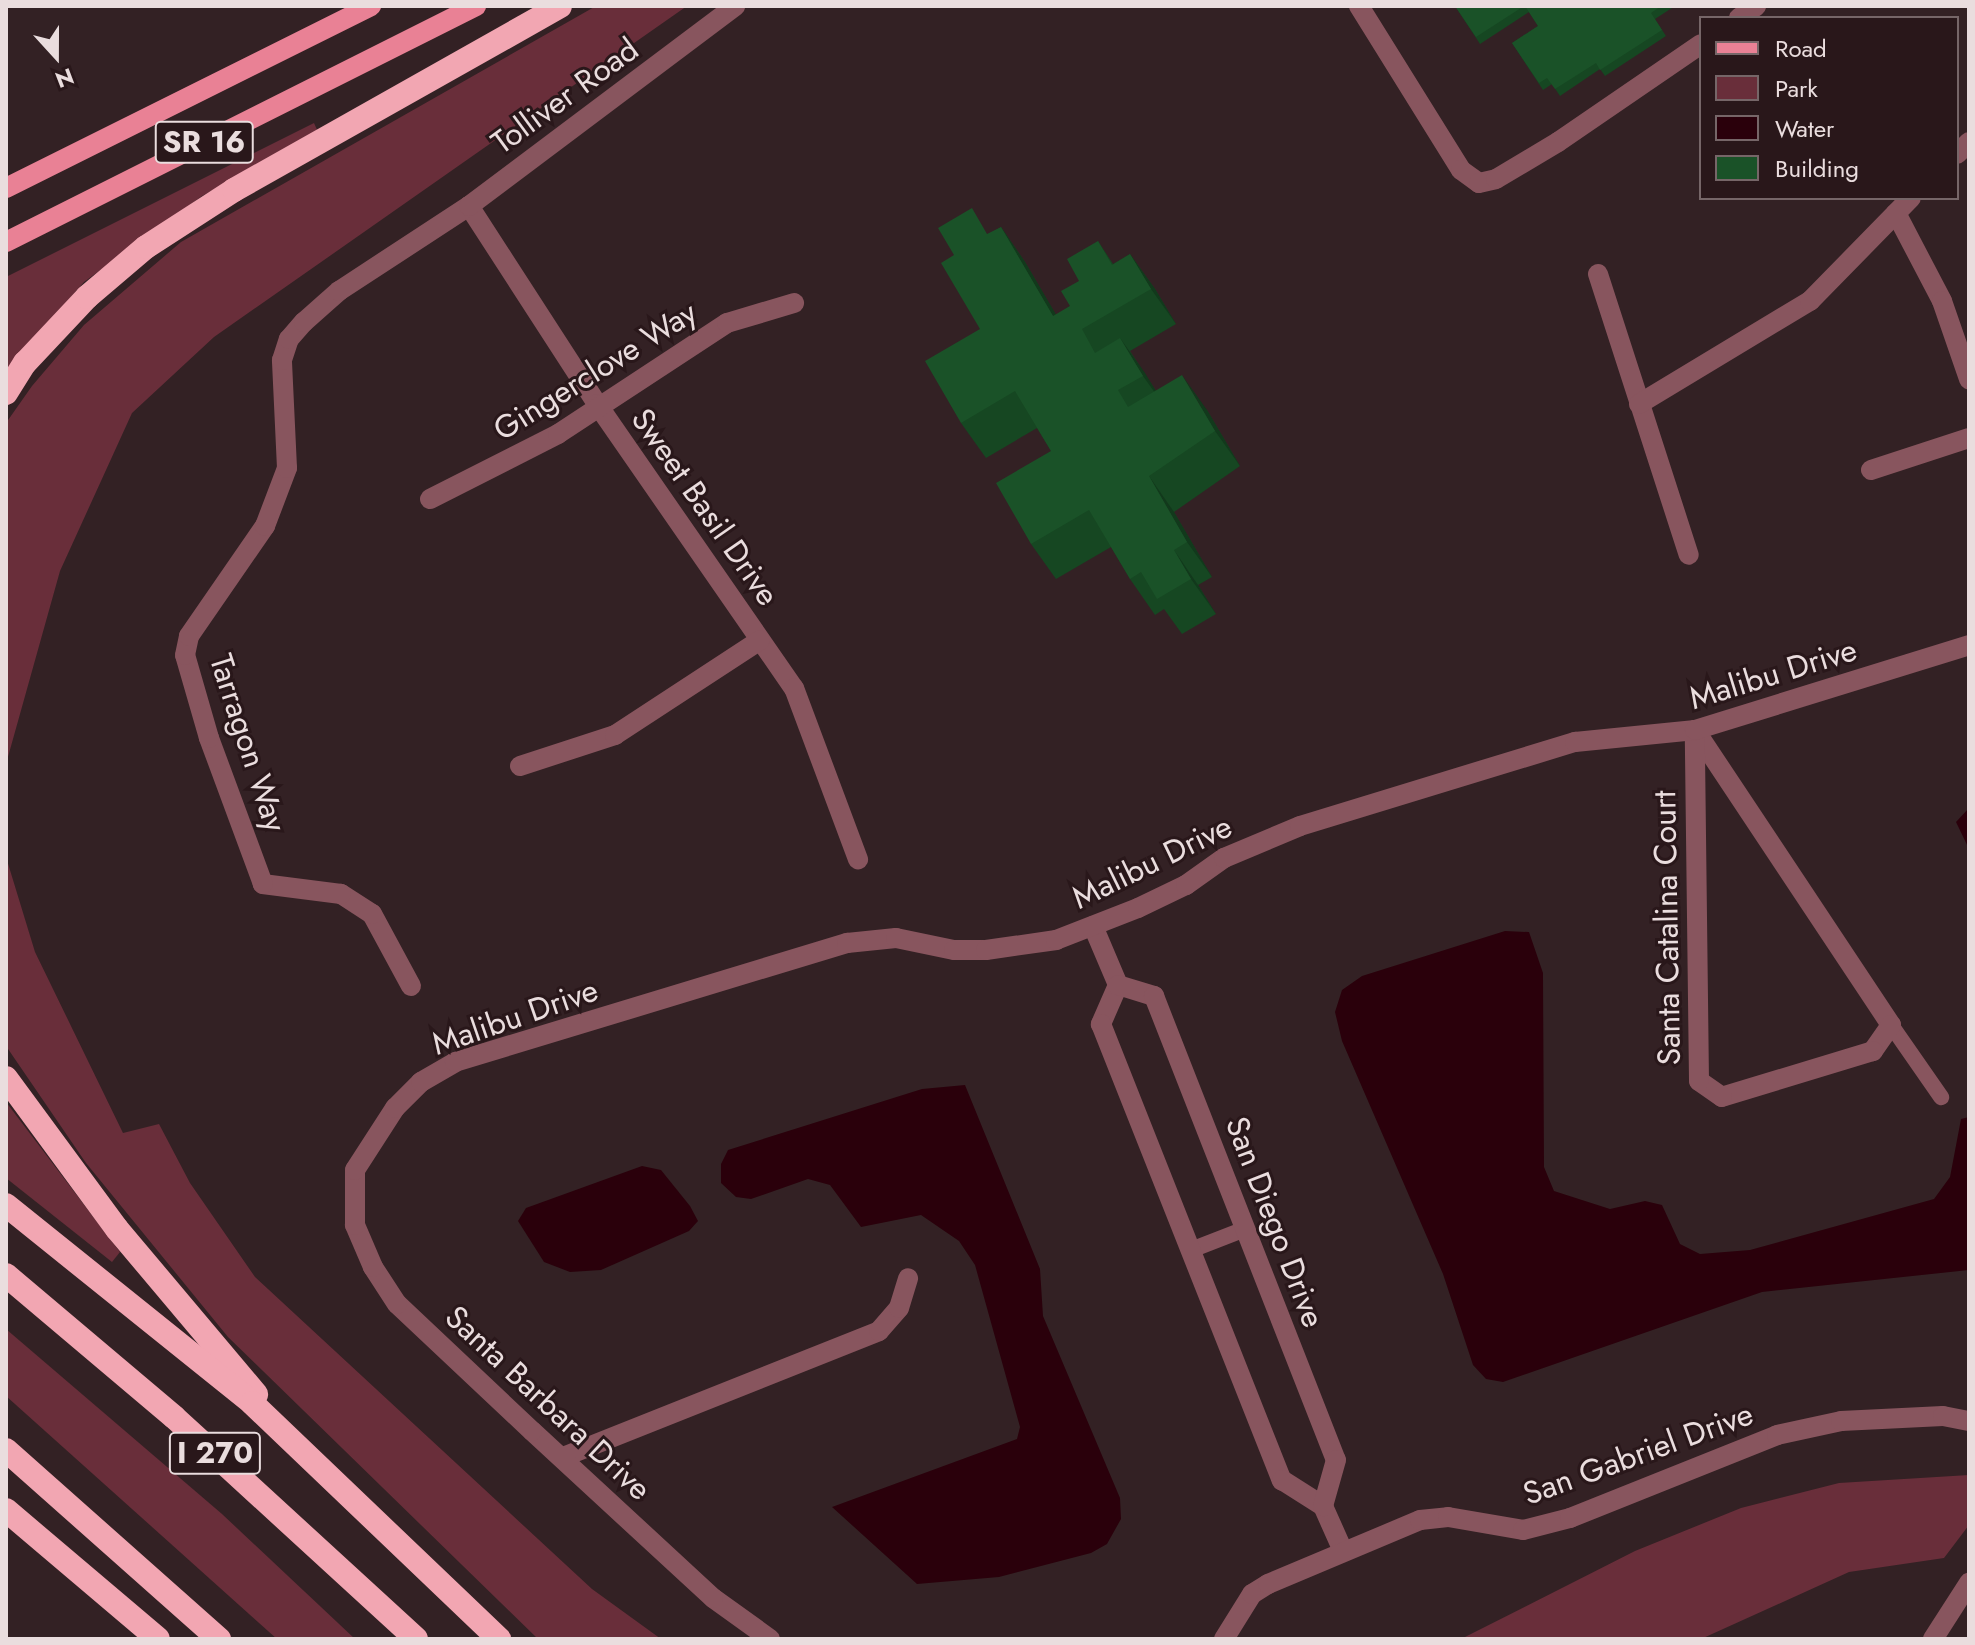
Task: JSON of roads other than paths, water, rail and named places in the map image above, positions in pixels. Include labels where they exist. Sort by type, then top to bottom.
[{"type":"highway","points":[[6,393],[25,363],[87,297],[146,247],[234,190],[560,6]]},
{"type":"highway","points":[[6,1078],[117,1229],[295,1443]]},
{"type":"highway","points":[[6,1205],[295,1443],[499,1639]]},
{"type":"highway","name":"I 270","points":[[6,1275],[174,1417],[416,1639]]},
{"type":"highway","points":[[6,1450],[219,1639]]},
{"type":"highway","points":[[6,1510],[158,1639]]},
{"type":"main road","name":"SR 16","points":[[6,188],[371,6]]},
{"type":"main road","name":"SR 16","points":[[6,242],[476,6]]},
{"type":"street","name":"Tolliver Road","points":[[469,206],[735,6]]},
{"type":"street","points":[[1359,6],[1461,170],[1479,183],[1496,179],[1558,142],[1699,45]]},
{"type":"street","points":[[1639,404],[1810,301],[1909,200]]},
{"type":"street","name":"Sweet Basil Drive","points":[[469,206],[597,404],[794,688],[858,859]]},
{"type":"street","name":"Tarragon Way","points":[[411,986],[372,914],[341,894],[263,884],[185,655],[189,636],[265,526],[287,468],[282,360],[289,339],[339,291],[469,206]]},
{"type":"street","points":[[1896,213],[1942,301],[1969,379]]},
{"type":"street","points":[[1598,274],[1689,555]]},
{"type":"street","name":"Gingerclove Way","points":[[430,499],[508,462],[727,323],[794,303]]},
{"type":"street","points":[[1871,470],[1969,438]]},
{"type":"street","points":[[520,766],[615,735],[760,640]]},
{"type":"street","name":"Malibu Drive","points":[[355,1170],[395,1108],[421,1082],[455,1062],[847,943],[896,938],[954,950],[986,950],[1056,940],[1186,885],[1224,858],[1300,826],[1575,742],[1695,730],[1969,645]]},
{"type":"street","name":"Santa Catalina Court","points":[[1695,730],[1891,1025],[1873,1051],[1722,1097],[1699,1081],[1695,730]]},
{"type":"street","points":[[1093,926],[1118,985],[1101,1024],[1282,1480],[1323,1506],[1343,1551]]},
{"type":"street","name":"San Diego Drive","points":[[1118,985],[1154,996],[1336,1460],[1323,1506]]},
{"type":"street","name":"Santa Barbara Drive","points":[[355,1170],[355,1225],[373,1267],[397,1304],[713,1598],[770,1639]]},
{"type":"street","points":[[563,1457],[879,1331],[899,1308],[908,1278]]},
{"type":"street","name":"San Gabriel Drive","points":[[1224,1639],[1252,1594],[1343,1551],[1420,1520],[1448,1517],[1523,1530],[1570,1518],[1777,1435],[1841,1421],[1943,1416],[1969,1421]]},
{"type":"street","points":[[1933,1639],[1969,1583]]},
{"type":"lane","points":[[1891,1025],[1941,1097]]},
{"type":"lane","points":[[1191,1250],[1245,1229]]},
{"type":"water","points":[[1969,808],[1969,849],[1956,822]]},
{"type":"water","points":[[1505,931],[1529,932],[1543,973],[1544,1167],[1554,1191],[1610,1209],[1645,1201],[1662,1205],[1680,1244],[1700,1254],[1750,1250],[1934,1199],[1950,1177],[1961,1119],[1969,1117],[1969,1270],[1762,1292],[1503,1382],[1486,1379],[1473,1365],[1443,1274],[1342,1041],[1335,1012],[1342,990],[1362,976]]},
{"type":"water","points":[[965,1085],[1040,1269],[1043,1316],[1120,1498],[1121,1519],[1107,1544],[1091,1553],[999,1577],[917,1584],[832,1507],[1017,1439],[1020,1427],[975,1265],[959,1241],[921,1215],[861,1227],[830,1185],[808,1179],[751,1199],[736,1197],[721,1183],[721,1164],[728,1150],[922,1089]]},
{"type":"water","points":[[642,1166],[661,1170],[690,1206],[698,1221],[689,1231],[601,1270],[570,1272],[544,1262],[518,1221],[526,1208]]}]
